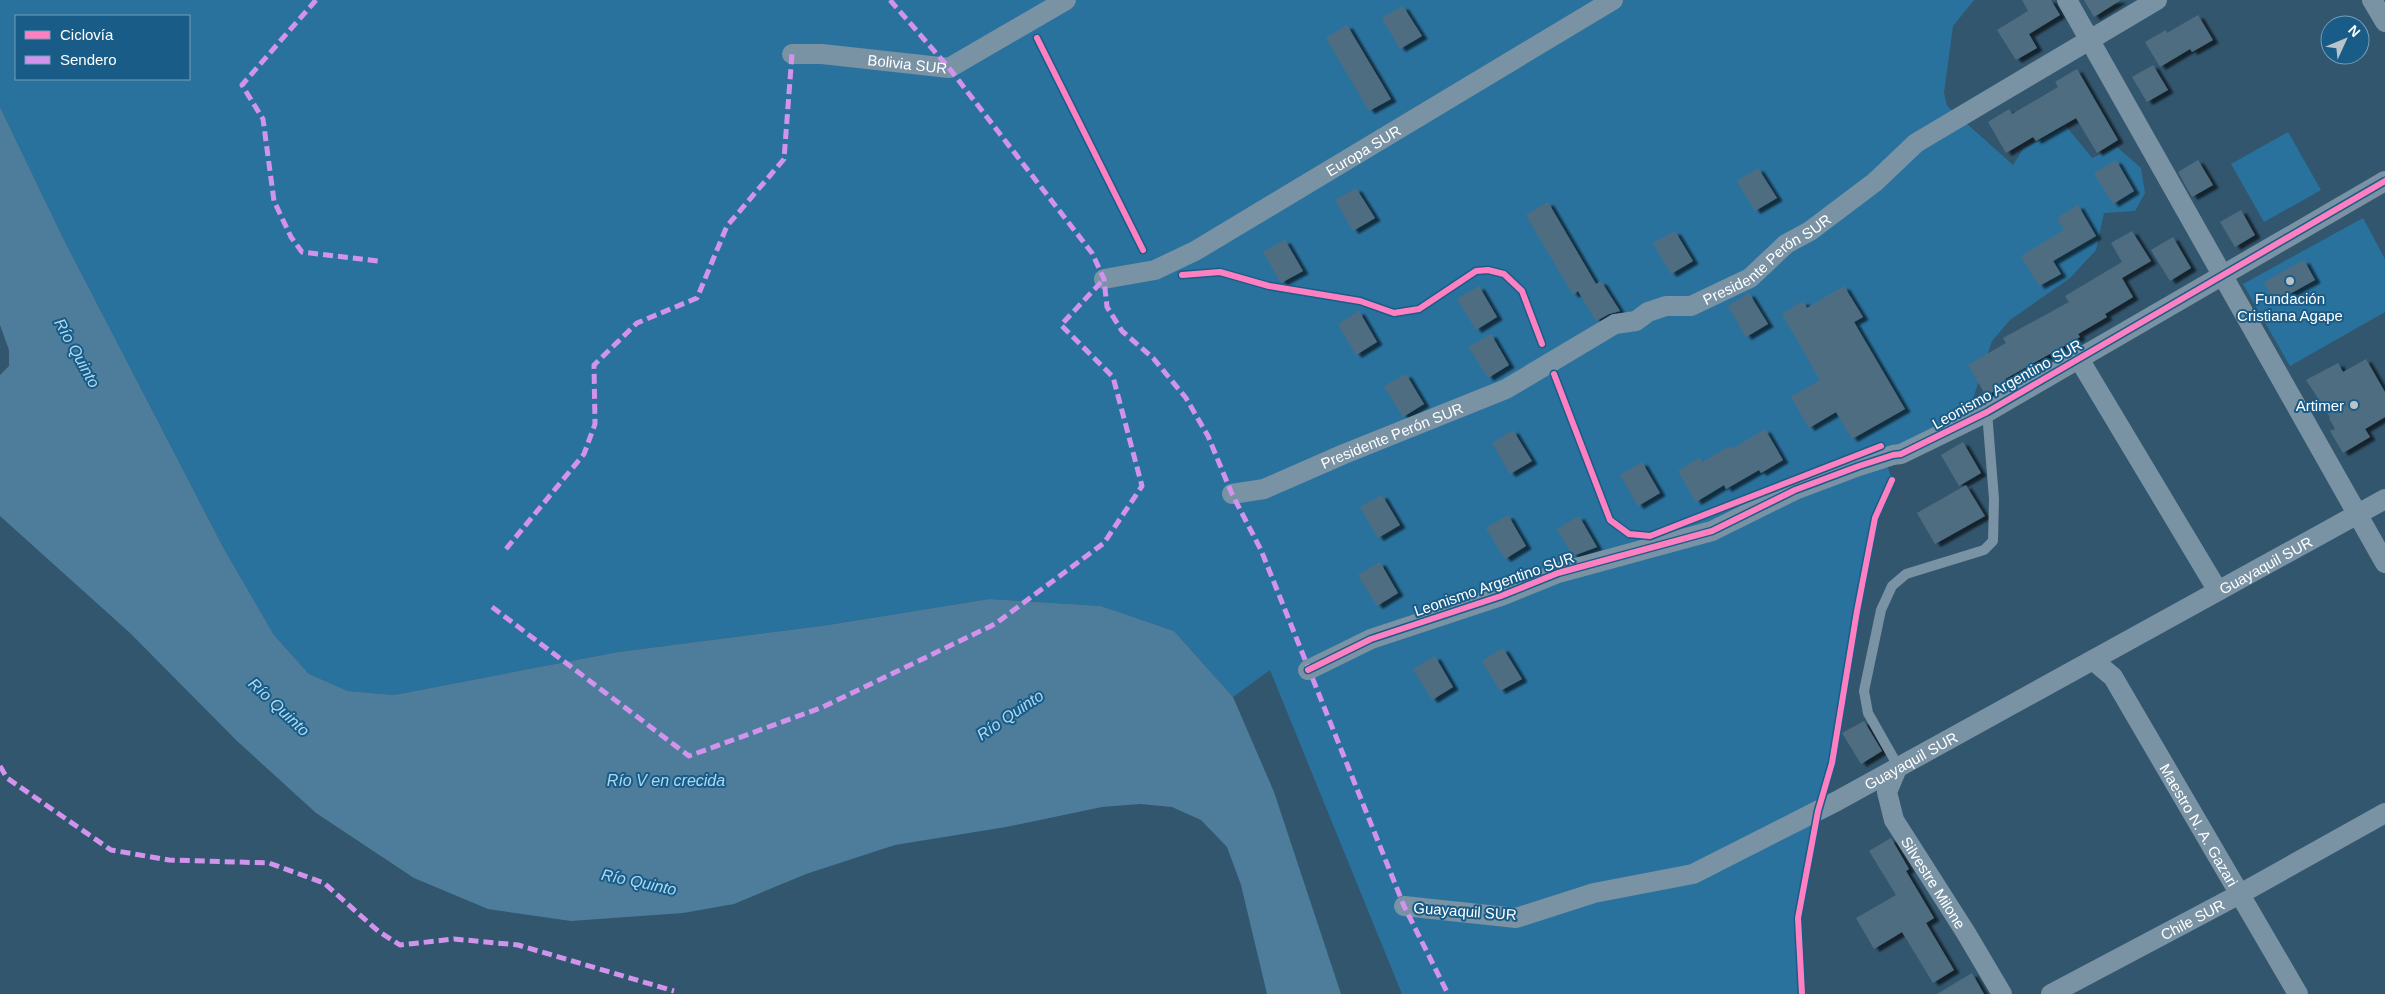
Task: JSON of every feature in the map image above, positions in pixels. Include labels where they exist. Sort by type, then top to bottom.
[{"type":"street","name":"Bolivia SUR","points":[[792,54],[822,54],[949,68],[1066,0]]},
{"type":"street","name":"Europa SUR","points":[[1104,279],[1154,270],[1195,251],[1613,0]]},
{"type":"street","points":[[2067,0],[2385,562]]},
{"type":"street","name":"Presidente Perón SUR","points":[[1232,494],[1264,489],[1344,454],[1506,389],[1615,324],[1636,321],[1648,312],[1666,306],[1691,306],[1750,278],[1786,244],[1810,231],[1875,182],[1916,143],[2157,0]]},
{"type":"street","points":[[2372,0],[2385,22]]},
{"type":"street","name":"Leonismo Argentino SUR","points":[[1308,670],[1370,639],[1501,596],[1558,573],[1712,531],[1795,490],[1859,466],[1901,454],[1987,412],[2385,181]]},
{"type":"street","points":[[2079,359],[2218,591]]},
{"type":"street","name":"Guayaquil SUR","points":[[1404,906],[1516,918],[1594,893],[1693,874],[1818,811],[2385,500]]},
{"type":"street","name":"Maestro N. A. Gazari","points":[[2094,661],[2113,677],[2298,994]]},
{"type":"street","name":"Silvestre Milone","points":[[1898,766],[1887,792],[1894,820],[1966,933],[2002,994]]},
{"type":"street","name":"Chile SUR","points":[[2051,994],[2240,894],[2385,813]]},
{"type":"lane","points":[[1898,766],[1868,713],[1864,691],[1881,610],[1892,586],[1906,574],[1984,550],[1993,541],[1994,499],[1987,412]]},
{"type":"shaded area","points":[[0,0],[1974,0],[1953,26],[1944,93],[1947,106],[2013,165],[2023,149],[2066,126],[2092,158],[2117,147],[2141,168],[2145,193],[2135,211],[2104,213],[2096,250],[2070,278],[2010,320],[1992,341],[1965,423],[1893,455],[1881,447],[1892,480],[1875,518],[1857,611],[1832,763],[1818,811],[1798,918],[1802,994],[1402,994],[1270,670],[1233,697],[1174,631],[1101,606],[989,599],[828,625],[618,652],[394,695],[348,691],[309,674],[274,635],[223,547],[63,238],[0,107]]},
{"type":"shaded area","points":[[2288,132],[2321,190],[2264,222],[2231,164]]},
{"type":"shaded area","points":[[2363,218],[2385,259],[2385,312],[2290,366],[2243,284]]},
{"type":"water","name":"Río V en crecida","points":[[0,107],[63,238],[223,547],[274,635],[309,674],[348,691],[394,695],[618,652],[828,625],[989,599],[1101,606],[1174,631],[1233,697],[1274,792],[1341,994],[1267,994],[1241,885],[1227,847],[1201,820],[1172,807],[1140,804],[1102,807],[1006,827],[895,845],[806,874],[734,904],[683,913],[571,921],[488,909],[414,878],[316,813],[237,741],[130,633],[0,516],[0,375],[9,366],[9,350],[0,325]]},
{"type":"building","points":[[2022,0],[2051,0],[2060,15],[2029,34],[2037,48],[2016,60],[1997,30],[2028,11]]},
{"type":"building","points":[[2084,0],[2121,0],[2094,17]]},
{"type":"building","points":[[1403,6],[1422,36],[1400,49],[1382,18]]},
{"type":"building","points":[[2198,15],[2213,40],[2192,52],[2190,49],[2160,67],[2145,42],[2166,30],[2167,33]]},
{"type":"building","points":[[1347,25],[1391,99],[1369,111],[1326,38]]},
{"type":"building","points":[[2153,65],[2168,90],[2147,102],[2132,77]]},
{"type":"building","points":[[2077,69],[2118,140],[2097,153],[2076,118],[2036,141],[2033,137],[2006,153],[1988,122],[2009,109],[2012,114],[2058,87],[2055,82]]},
{"type":"building","points":[[2116,160],[2134,191],[2113,204],[2094,173]]},
{"type":"building","points":[[2198,160],[2213,185],[2192,197],[2178,172]]},
{"type":"building","points":[[1758,168],[1777,198],[1755,211],[1737,181]]},
{"type":"building","points":[[1356,188],[1375,218],[1353,231],[1335,200]]},
{"type":"building","points":[[1548,202],[1596,284],[1601,281],[1620,311],[1596,321],[1578,291],[1573,295],[1526,215]]},
{"type":"building","points":[[2078,205],[2096,236],[2053,261],[2061,274],[2039,286],[2021,256],[2064,230],[2057,218]]},
{"type":"building","points":[[2241,210],[2255,235],[2235,247],[2220,222]]},
{"type":"building","points":[[1675,231],[1693,261],[1671,274],[1653,243]]},
{"type":"building","points":[[2132,231],[2151,261],[2122,278],[2133,297],[2105,314],[2107,317],[2078,334],[2080,337],[2005,379],[2008,383],[1986,396],[1968,365],[2006,343],[2003,338],[2069,302],[2065,296],[2122,262],[2111,243]]},
{"type":"building","points":[[2173,237],[2191,268],[2170,281],[2151,250]]},
{"type":"building","points":[[1285,240],[1303,271],[1281,283],[1263,252]]},
{"type":"building","name":"Fundación Cristiana Agape","points":[[2304,260],[2315,280],[2275,302],[2264,282]]},
{"type":"building","points":[[1479,286],[1497,317],[1476,330],[1457,299]]},
{"type":"building","points":[[1844,286],[1863,317],[1854,322],[1905,409],[1852,439],[1836,412],[1809,428],[1791,397],[1820,380],[1782,314],[1803,301],[1807,308]]},
{"type":"building","points":[[1749,293],[1768,324],[1746,337],[1728,306]]},
{"type":"building","points":[[1359,311],[1377,342],[1356,355],[1338,324]]},
{"type":"building","points":[[1491,334],[1509,365],[1488,378],[1469,347]]},
{"type":"building","name":"Artimer","points":[[2366,359],[2385,392],[2385,417],[2365,429],[2370,437],[2343,453],[2330,431],[2335,429],[2330,417],[2306,380],[2338,363],[2343,372]]},
{"type":"building","points":[[1406,374],[1424,404],[1403,417],[1384,386]]},
{"type":"building","points":[[1765,429],[1783,460],[1761,473],[1759,470],[1726,489],[1724,485],[1696,502],[1678,471],[1699,458],[1702,462],[1730,446],[1732,449]]},
{"type":"building","points":[[1513,430],[1532,461],[1510,474],[1492,443]]},
{"type":"building","points":[[1963,442],[1981,473],[1959,486],[1941,455]]},
{"type":"building","points":[[1642,462],[1660,493],[1638,506],[1620,475]]},
{"type":"building","points":[[1966,485],[1985,516],[1935,544],[1917,513]]},
{"type":"building","points":[[1382,495],[1400,525],[1378,538],[1360,507]]},
{"type":"building","points":[[1508,515],[1526,546],[1505,559],[1486,528]]},
{"type":"building","points":[[1579,516],[1597,547],[1573,556],[1557,529]]},
{"type":"building","points":[[1380,562],[1398,593],[1377,606],[1358,575]]},
{"type":"building","points":[[1503,648],[1522,679],[1500,691],[1482,661]]},
{"type":"building","points":[[1435,656],[1453,687],[1432,700],[1413,669]]},
{"type":"building","points":[[1864,721],[1882,751],[1861,764],[1842,733]]},
{"type":"building","points":[[1891,838],[1909,869],[1906,871],[1934,918],[1926,923],[1954,970],[1933,983],[1902,932],[1874,949],[1856,918],[1896,895],[1869,851]]},
{"type":"building","points":[[1972,973],[1984,994],[1937,994]]},
{"type":"marked path","points":[[316,0],[242,85],[263,119],[274,201],[291,237],[302,252],[378,261]]},
{"type":"marked path","points":[[890,0],[949,68],[1092,253],[1104,279],[1107,307],[1122,331],[1153,358],[1186,398],[1208,436],[1232,494],[1261,550],[1404,906],[1448,994]]},
{"type":"marked path","points":[[506,549],[584,454],[595,424],[594,365],[637,323],[697,298],[727,226],[784,159],[792,54]]},
{"type":"marked path","points":[[492,607],[689,756],[823,707],[995,624],[1104,543],[1142,486],[1113,377],[1061,325],[1104,279]]},
{"type":"marked path","points":[[0,766],[7,778],[111,850],[169,860],[269,863],[324,883],[378,931],[400,945],[454,939],[518,945],[674,991]]},
{"type":"cycle path","points":[[1037,38],[1143,250]]},
{"type":"cycle path","points":[[1308,670],[1371,639],[1501,596],[1558,573],[1712,531],[1795,490],[1859,466],[1901,454],[1987,412],[2385,181]]},
{"type":"cycle path","points":[[1182,275],[1220,272],[1269,286],[1360,301],[1394,313],[1419,309],[1476,271],[1488,270],[1504,274],[1522,291],[1542,344]]},
{"type":"cycle path","points":[[1554,374],[1610,520],[1629,534],[1650,536],[1881,446]]},
{"type":"cycle path","points":[[1802,994],[1798,918],[1818,811],[1832,763],[1857,611],[1875,518],[1892,480]]},
{"type":"place","name":"Fundación Cristiana Agape","points":[[2290,281]]},
{"type":"place","name":"Artimer","points":[[2354,405]]},
{"type":"water label","name":"Río Quinto","points":[[77,353]]},
{"type":"water label","name":"Río Quinto","points":[[279,707]]},
{"type":"water label","name":"Río Quinto","points":[[1010,715]]},
{"type":"water label","name":"Río Quinto","points":[[639,882]]}]
